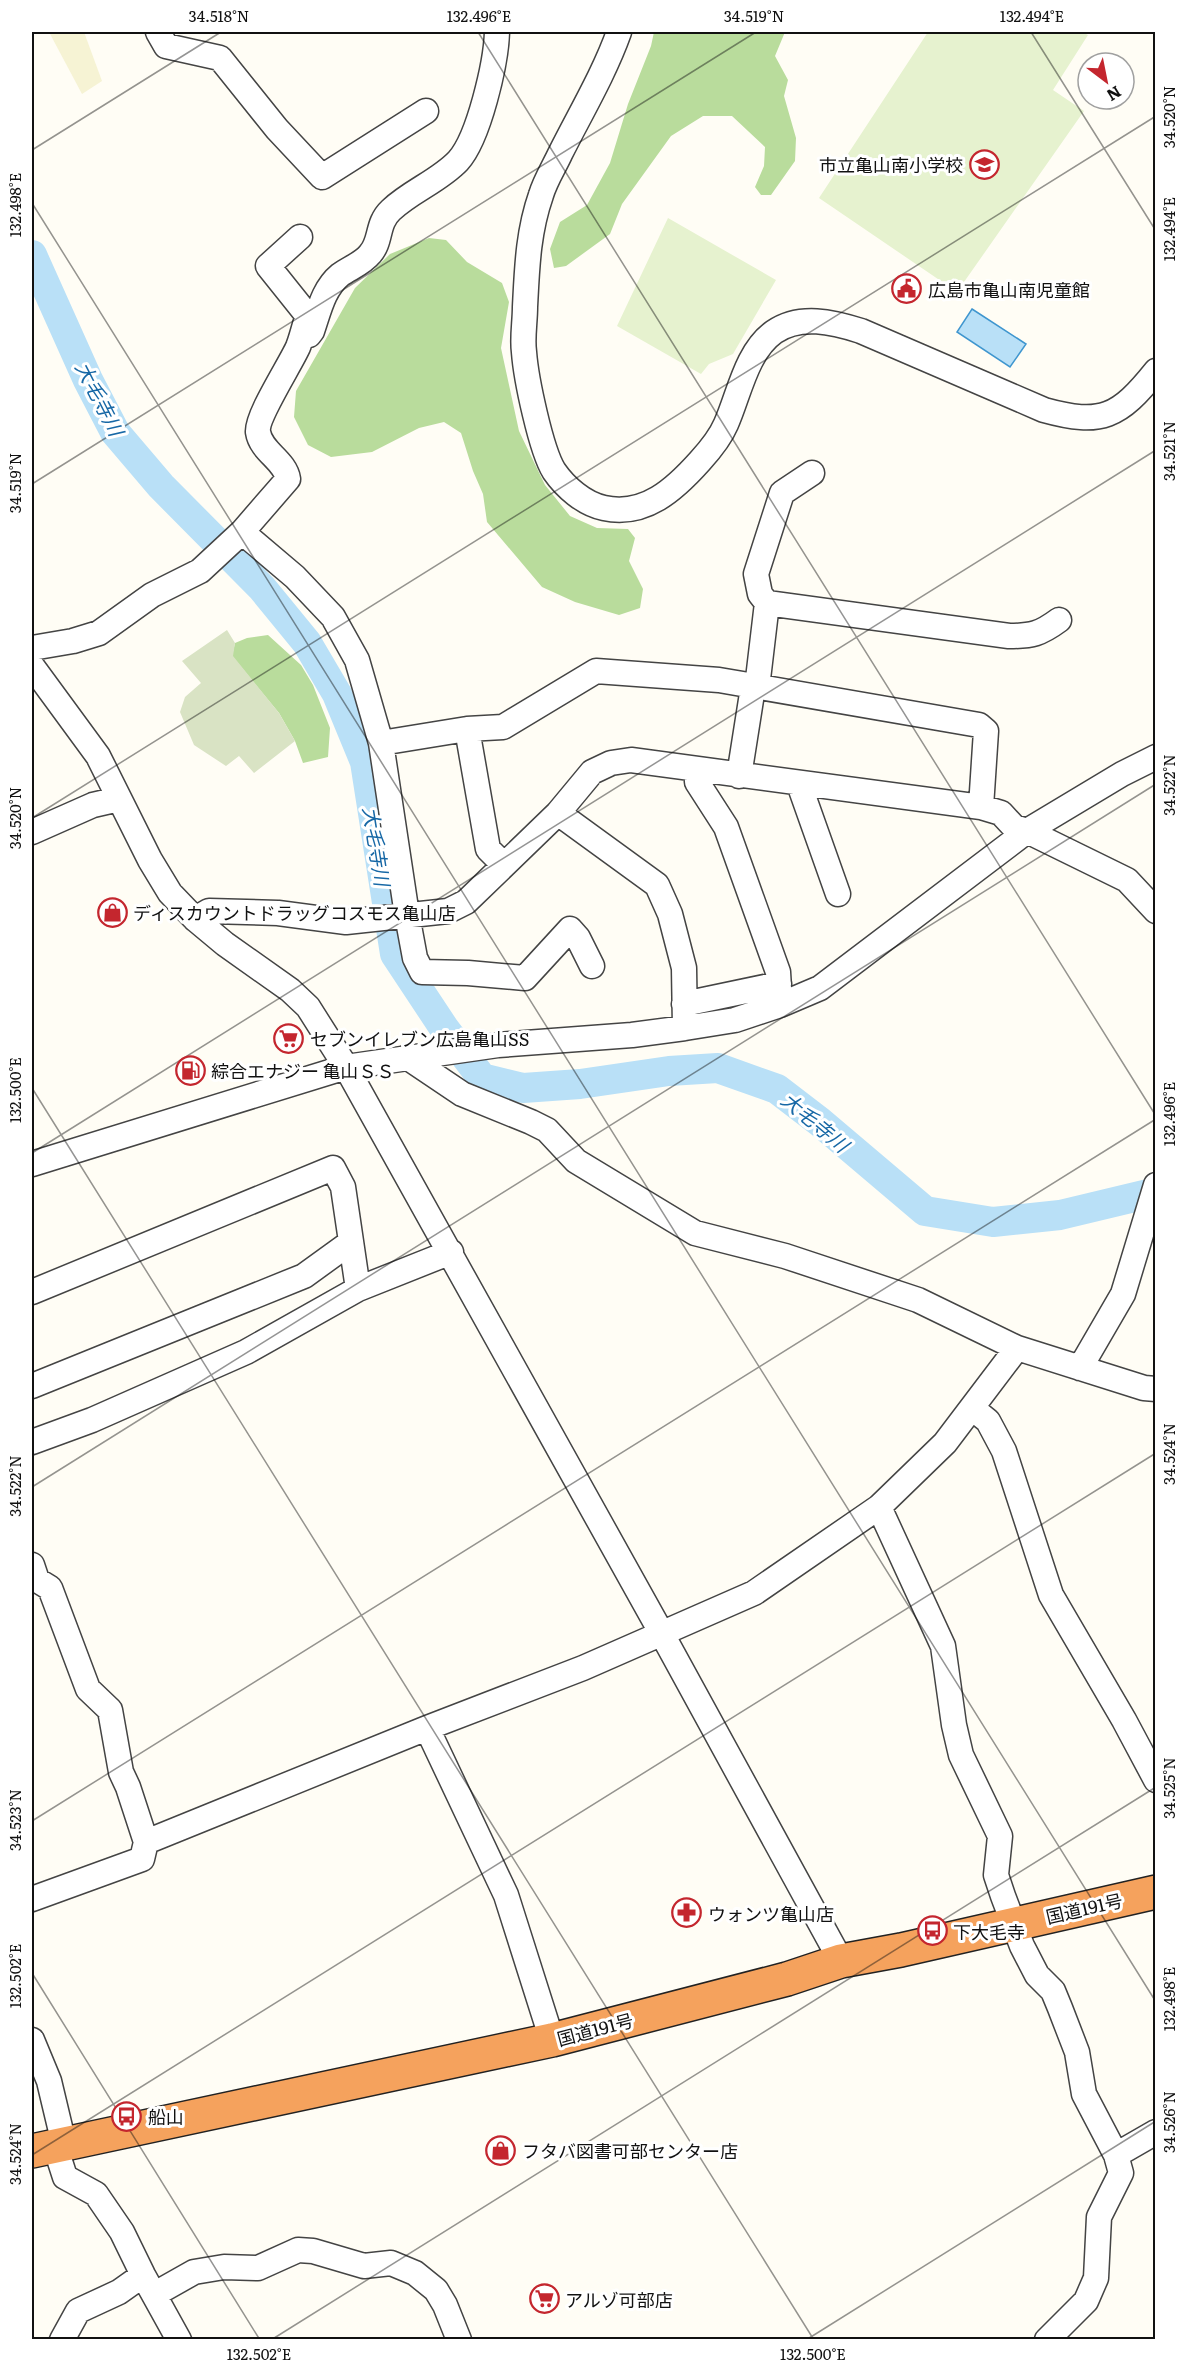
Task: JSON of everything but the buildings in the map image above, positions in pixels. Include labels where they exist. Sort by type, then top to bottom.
[{"type":"highway","name":"国道191号","points":[[50,2147],[552,2040],[787,1979],[841,1961],[902,1950],[1155,1892]]},
{"type":"street","points":[[158,32],[166,46],[220,58],[277,129],[322,177],[426,111]]},
{"type":"street","points":[[298,345],[312,331],[327,288],[369,256],[376,246],[380,224],[390,210],[456,163],[465,152],[474,133],[490,75],[496,51],[497,32]]},
{"type":"street","points":[[619,32],[542,192],[532,221],[528,251],[524,351],[530,392],[553,468],[566,487],[584,499],[602,508],[619,510],[642,506],[662,498],[680,483],[712,447],[725,426],[750,363],[762,344],[773,333],[789,324],[810,321],[833,322],[861,331],[1044,410],[1068,417],[1106,416],[1123,406],[1138,393],[1155,371]]},
{"type":"street","points":[[32,648],[74,641],[99,633],[152,595],[200,571],[239,535],[288,479],[287,472],[263,444],[258,431],[262,416],[298,345],[308,316],[268,266],[300,237]]},
{"type":"street","points":[[739,776],[753,687],[758,679],[767,603],[760,594],[756,574],[782,493],[812,473]]},
{"type":"street","points":[[239,535],[295,577],[333,617],[357,660],[381,743],[401,916],[422,972],[525,978],[570,929],[578,938],[592,966]]},
{"type":"street","points":[[767,603],[1009,636],[1031,636],[1046,630],[1059,620]]},
{"type":"street","points":[[32,666],[98,756],[150,860],[170,893],[195,919],[225,944],[290,990],[308,1007],[346,1066],[451,1252],[841,1961]]},
{"type":"street","points":[[381,743],[466,729],[503,727],[596,671],[719,680],[979,725],[986,731],[981,807]]},
{"type":"street","points":[[466,729],[488,849],[504,865]]},
{"type":"street","points":[[684,1004],[820,988],[1027,831],[1155,757]]},
{"type":"street","points":[[195,919],[209,911],[278,913],[346,922],[448,911],[466,902],[558,813],[592,772],[611,763],[631,760],[981,807],[1001,813],[1014,827],[1027,831],[1127,880],[1155,911]]},
{"type":"street","points":[[697,770],[697,782],[726,827],[778,972],[780,994]]},
{"type":"street","points":[[800,784],[838,894]]},
{"type":"street","points":[[32,832],[93,805],[119,799]]},
{"type":"street","points":[[558,813],[657,885],[670,914],[684,968],[685,1028]]},
{"type":"street","points":[[32,1164],[346,1066],[498,1046],[632,1035],[735,1020],[780,994]]},
{"type":"street","points":[[414,1056],[462,1094],[547,1130],[576,1161],[695,1233],[785,1256],[918,1300],[1017,1348],[1144,1388],[1155,1389]]},
{"type":"street","points":[[32,1292],[333,1167],[343,1187],[358,1288]]},
{"type":"street","points":[[1080,1368],[1123,1293],[1146,1237],[1155,1185]]},
{"type":"street","points":[[32,1386],[304,1276],[351,1242]]},
{"type":"street","points":[[32,1442],[92,1420],[246,1352],[358,1288],[451,1252]]},
{"type":"street","points":[[146,1842],[427,1728],[583,1668],[754,1593],[879,1507],[945,1443],[1017,1348]]},
{"type":"street","points":[[972,1408],[988,1421],[1004,1451],[1051,1595],[1124,1720],[1155,1780]]},
{"type":"street","points":[[879,1507],[943,1646],[954,1725],[961,1755],[1000,1836],[996,1875],[1013,1924],[1037,1975],[1053,1991],[1077,2052],[1084,2094],[1116,2155],[1120,2173],[1099,2217],[1096,2278],[1086,2301],[1047,2340]]},
{"type":"street","points":[[32,1565],[37,1580],[50,1588],[88,1689],[110,1710],[121,1772],[146,1842],[142,1859],[32,1899]]},
{"type":"street","points":[[427,1728],[506,1894],[552,2040]]},
{"type":"street","points":[[32,2040],[49,2081],[50,2147],[65,2177],[96,2194],[122,2232],[179,2340]]},
{"type":"street","points":[[1116,2155],[1155,2132]]},
{"type":"street","points":[[62,2340],[78,2310],[119,2292],[194,2272],[224,2267],[258,2268],[298,2250],[313,2251],[364,2266],[391,2263],[415,2273],[436,2290],[445,2305],[459,2340]]},
{"type":"shaded area","points":[[49,32],[84,32],[102,81],[82,94]]},
{"type":"green space","points":[[654,32],[785,32],[775,56],[788,80],[784,96],[796,138],[795,161],[771,195],[761,195],[755,187],[764,166],[765,147],[732,116],[703,116],[671,136],[622,204],[610,234],[566,266],[554,268],[550,249],[560,222],[587,205],[610,163]]},
{"type":"green space","points":[[928,32],[1082,32],[1088,35],[1053,90],[1076,106],[1076,111],[1084,111],[957,292],[819,198]]},
{"type":"green space","points":[[668,218],[776,280],[733,354],[709,364],[701,374],[617,326]]},
{"type":"green space","points":[[429,238],[446,240],[467,262],[502,283],[509,302],[501,348],[519,431],[545,485],[570,516],[597,528],[628,529],[635,538],[629,561],[643,589],[640,608],[619,615],[575,602],[542,587],[487,522],[483,494],[461,433],[444,422],[419,428],[372,452],[331,457],[308,445],[294,417],[296,391],[355,288],[390,254]]},
{"type":"green space","points":[[227,630],[235,643],[233,656],[279,713],[295,741],[254,773],[239,756],[226,766],[194,745],[180,712],[185,697],[201,683],[182,661]]},
{"type":"green space","points":[[268,635],[301,665],[313,685],[330,728],[328,757],[303,763],[295,741],[279,713],[232,656],[235,643],[247,638]]},
{"type":"water","points":[[972,309],[1026,344],[1010,367],[957,332]]},
{"type":"waterway","name":"大毛寺川","points":[[32,255],[88,380],[115,432],[161,486],[262,588],[307,643],[337,694],[365,762],[395,954],[444,1028],[482,1078],[523,1088],[580,1084],[669,1071],[718,1068],[777,1089],[820,1122],[925,1211],[993,1222],[1060,1215],[1156,1192]]},
{"type":"place","name":"市立亀山南小学校","points":[[984,164]]},
{"type":"place","name":"広島市亀山南児童館","points":[[907,289]]},
{"type":"place","name":"ディスカウントドラッグコスモス亀山店","points":[[112,912]]},
{"type":"place","name":"セブンイレブン広島亀山SS","points":[[289,1038]]},
{"type":"place","name":"綜合エナジー 亀山ＳＳ","points":[[190,1070]]},
{"type":"place","name":"ウォンツ亀山店","points":[[687,1913]]},
{"type":"place","name":"下大毛寺","points":[[932,1931]]},
{"type":"place","name":"船山","points":[[127,2116]]},
{"type":"place","name":"フタバ図書可部センター店","points":[[501,2150]]},
{"type":"place","name":"アルゾ可部店","points":[[544,2299]]}]
